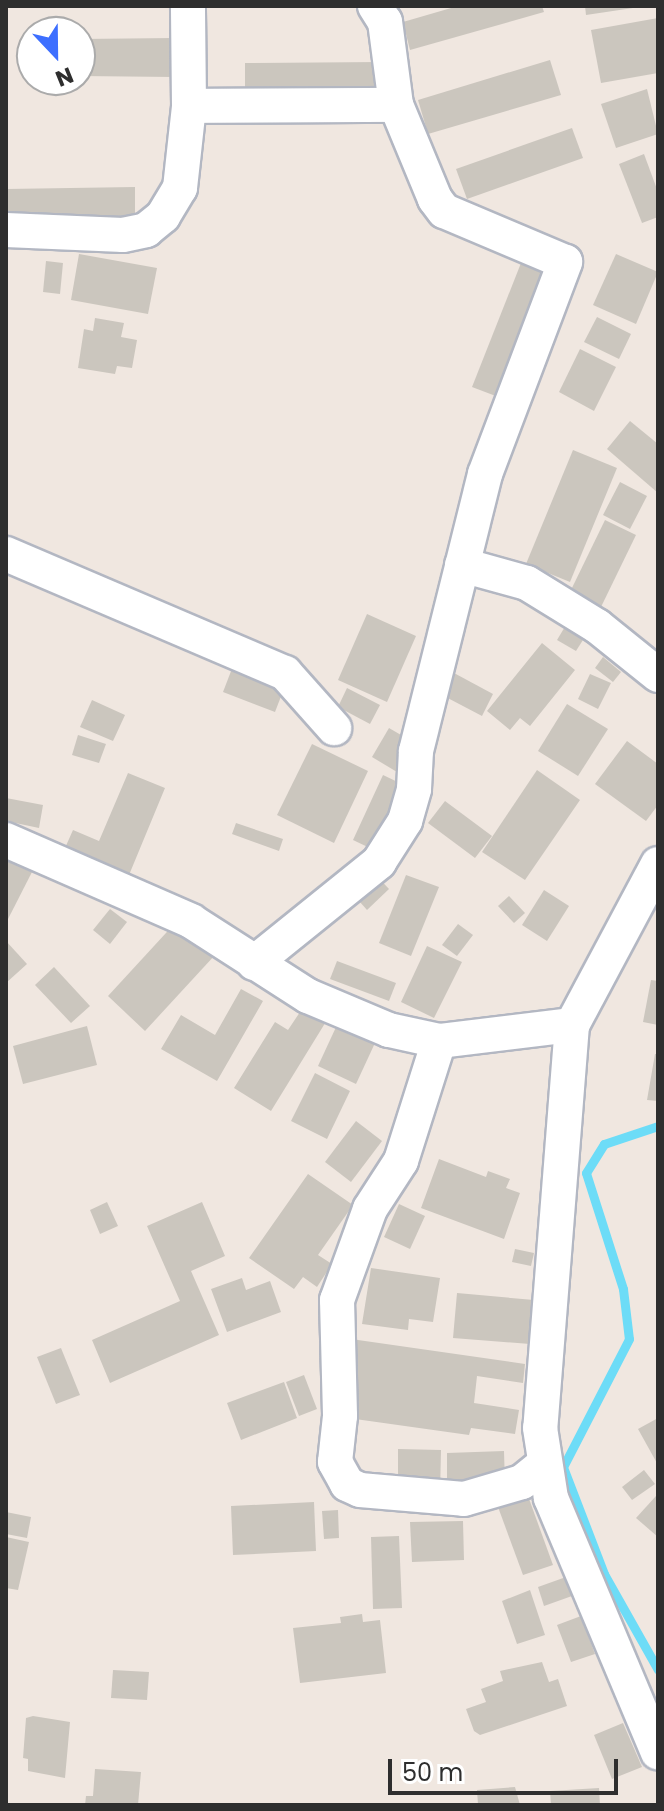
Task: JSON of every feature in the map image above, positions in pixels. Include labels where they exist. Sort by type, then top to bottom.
[{"type":"street","points":[[6,230],[123,235],[146,230],[163,216],[180,188],[189,106],[188,6]]},
{"type":"street","points":[[254,963],[379,862],[405,821],[414,789],[416,751],[462,565],[506,409],[520,391],[565,262],[444,211],[396,105],[385,22],[375,6]]},
{"type":"street","points":[[189,106],[396,105]]},
{"type":"street","points":[[6,554],[285,673],[334,728]]},
{"type":"street","points":[[462,565],[527,583],[597,626],[658,675]]},
{"type":"street","points":[[6,840],[191,921],[308,996],[389,1030],[439,1041],[572,1025]]},
{"type":"street","points":[[658,864],[572,1025],[546,1336],[543,1465],[551,1498],[658,1752]]},
{"type":"street","points":[[439,1041],[401,1161],[370,1209],[337,1300],[338,1473],[360,1490],[464,1499],[522,1482],[543,1465]]},
{"type":"building","points":[[458,6],[542,6],[544,12],[410,50],[403,22]]},
{"type":"building","points":[[585,6],[633,6],[633,8],[586,15]]},
{"type":"building","points":[[658,18],[658,73],[601,83],[591,30]]},
{"type":"building","points":[[174,38],[174,77],[96,76],[96,39]]},
{"type":"building","points":[[550,60],[561,95],[428,134],[418,100]]},
{"type":"building","points":[[380,62],[380,91],[245,93],[245,63]]},
{"type":"building","points":[[647,89],[658,134],[616,148],[601,104]]},
{"type":"building","points":[[572,128],[583,158],[467,199],[456,169]]},
{"type":"building","points":[[644,154],[658,192],[658,217],[642,223],[619,164]]},
{"type":"building","points":[[135,187],[135,217],[6,218],[6,189]]},
{"type":"building","points":[[79,254],[157,268],[148,314],[71,300]]},
{"type":"building","points":[[616,254],[658,272],[636,324],[593,305]]},
{"type":"building","points":[[46,261],[63,263],[60,294],[43,292]]},
{"type":"building","points":[[521,263],[550,274],[501,398],[472,387]]},
{"type":"building","points":[[597,317],[631,334],[619,359],[584,342]]},
{"type":"building","points":[[95,318],[124,323],[121,337],[137,340],[132,368],[117,366],[115,374],[78,368],[84,329],[93,331]]},
{"type":"building","points":[[580,349],[616,367],[594,411],[559,392]]},
{"type":"building","points":[[630,421],[658,444],[658,493],[607,449]]},
{"type":"building","points":[[573,450],[617,468],[570,582],[526,564]]},
{"type":"building","points":[[620,482],[647,496],[630,529],[603,515]]},
{"type":"building","points":[[605,520],[636,535],[601,607],[570,592]]},
{"type":"building","points":[[367,614],[416,636],[387,702],[338,680]]},
{"type":"building","points":[[569,620],[588,632],[576,651],[557,640]]},
{"type":"building","points":[[542,643],[575,670],[530,726],[520,718],[510,730],[487,711]]},
{"type":"building","points":[[603,657],[621,672],[613,682],[595,668]]},
{"type":"building","points":[[233,666],[285,686],[275,712],[223,692]]},
{"type":"building","points":[[454,673],[493,694],[482,716],[442,695]]},
{"type":"building","points":[[590,674],[611,683],[598,709],[578,699]]},
{"type":"building","points":[[347,688],[380,705],[370,724],[338,707]]},
{"type":"building","points":[[92,700],[125,715],[113,741],[80,727]]},
{"type":"building","points":[[567,704],[608,729],[578,776],[538,751]]},
{"type":"building","points":[[389,728],[413,742],[397,772],[372,757]]},
{"type":"building","points":[[78,735],[106,744],[99,763],[72,755]]},
{"type":"building","points":[[627,741],[658,764],[658,805],[646,821],[595,784]]},
{"type":"building","points":[[312,744],[368,771],[334,843],[277,815]]},
{"type":"building","points":[[537,770],[580,800],[525,880],[482,852]]},
{"type":"building","points":[[128,773],[165,788],[129,875],[65,848],[73,830],[99,841]]},
{"type":"building","points":[[383,775],[404,785],[374,850],[353,840]]},
{"type":"building","points":[[6,798],[43,805],[39,828],[6,821]]},
{"type":"building","points":[[445,801],[492,836],[475,858],[428,823]]},
{"type":"building","points":[[236,823],[283,839],[279,851],[232,834]]},
{"type":"building","points":[[6,859],[32,872],[6,923]]},
{"type":"building","points":[[374,873],[389,889],[367,910],[352,893]]},
{"type":"building","points":[[406,875],[439,887],[411,956],[379,943]]},
{"type":"building","points":[[544,890],[569,906],[547,941],[522,925]]},
{"type":"building","points":[[509,896],[525,913],[514,923],[498,906]]},
{"type":"building","points":[[110,909],[127,922],[110,944],[93,930]]},
{"type":"building","points":[[177,921],[215,955],[145,1031],[108,996]]},
{"type":"building","points":[[458,924],[473,935],[457,956],[442,945]]},
{"type":"building","points":[[6,941],[27,964],[6,983]]},
{"type":"building","points":[[427,946],[462,962],[434,1018],[401,1002]]},
{"type":"building","points":[[337,961],[396,983],[389,1001],[330,979]]},
{"type":"building","points":[[54,967],[90,1006],[71,1023],[35,985]]},
{"type":"building","points":[[651,980],[658,981],[658,1025],[643,1022]]},
{"type":"building","points":[[241,989],[263,1001],[217,1081],[161,1049],[181,1015],[215,1035]]},
{"type":"building","points":[[304,1006],[327,1020],[271,1111],[234,1088],[275,1022],[288,1030]]},
{"type":"building","points":[[343,1012],[381,1030],[356,1084],[318,1066]]},
{"type":"building","points":[[87,1026],[97,1065],[23,1084],[13,1046]]},
{"type":"building","points":[[655,1054],[658,1054],[658,1101],[647,1100]]},
{"type":"building","points":[[315,1073],[350,1091],[327,1139],[291,1121]]},
{"type":"building","points":[[356,1121],[382,1141],[351,1182],[325,1162]]},
{"type":"building","points":[[439,1159],[486,1177],[488,1171],[510,1179],[506,1188],[520,1193],[504,1239],[421,1208]]},
{"type":"building","points":[[308,1174],[353,1205],[318,1255],[332,1264],[317,1287],[303,1277],[294,1289],[249,1258]]},
{"type":"building","points":[[107,1202],[118,1226],[100,1234],[90,1210]]},
{"type":"building","points":[[202,1202],[225,1256],[191,1271],[219,1335],[110,1383],[92,1340],[180,1301],[147,1226]]},
{"type":"building","points":[[399,1204],[425,1216],[410,1249],[384,1237]]},
{"type":"building","points":[[515,1249],[534,1253],[531,1266],[512,1262]]},
{"type":"building","points":[[371,1268],[440,1278],[433,1322],[409,1319],[408,1330],[362,1324]]},
{"type":"building","points":[[242,1278],[246,1290],[270,1281],[281,1312],[227,1332],[211,1289]]},
{"type":"building","points":[[457,1293],[534,1300],[530,1344],[453,1338]]},
{"type":"building","points":[[351,1339],[525,1364],[523,1383],[477,1376],[474,1403],[519,1410],[515,1434],[471,1428],[469,1435],[348,1418]]},
{"type":"building","points":[[61,1348],[80,1395],[56,1404],[37,1357]]},
{"type":"building","points":[[304,1375],[317,1409],[299,1416],[286,1382]]},
{"type":"building","points":[[284,1382],[297,1418],[241,1440],[227,1403]]},
{"type":"building","points":[[658,1418],[658,1465],[638,1429]]},
{"type":"building","points":[[398,1449],[441,1450],[440,1494],[398,1479]]},
{"type":"building","points":[[504,1451],[505,1484],[447,1485],[447,1453]]},
{"type":"building","points":[[644,1470],[655,1484],[632,1500],[622,1487]]},
{"type":"building","points":[[528,1496],[553,1565],[523,1575],[498,1507]]},
{"type":"building","points":[[656,1496],[658,1498],[658,1537],[636,1518]]},
{"type":"building","points":[[314,1502],[316,1551],[233,1555],[231,1506]]},
{"type":"building","points":[[338,1510],[339,1538],[324,1539],[322,1511]]},
{"type":"building","points":[[6,1512],[31,1517],[27,1538],[6,1534]]},
{"type":"building","points":[[463,1521],[464,1560],[412,1562],[410,1522]]},
{"type":"building","points":[[399,1536],[402,1608],[373,1609],[371,1537]]},
{"type":"building","points":[[6,1537],[29,1542],[18,1590],[6,1588]]},
{"type":"building","points":[[566,1577],[572,1596],[544,1606],[538,1587]]},
{"type":"building","points":[[530,1590],[545,1635],[517,1644],[502,1601]]},
{"type":"building","points":[[362,1614],[363,1622],[380,1620],[386,1673],[300,1683],[293,1628],[341,1623],[340,1617]]},
{"type":"building","points":[[581,1616],[595,1654],[571,1662],[557,1625]]},
{"type":"building","points":[[542,1662],[549,1682],[558,1679],[567,1706],[480,1735],[474,1731],[466,1709],[486,1702],[481,1689],[503,1681],[500,1671]]},
{"type":"building","points":[[113,1670],[149,1672],[147,1700],[111,1698]]},
{"type":"building","points":[[33,1716],[70,1722],[65,1778],[28,1771],[28,1759],[23,1758],[26,1718]]},
{"type":"building","points":[[623,1723],[642,1767],[612,1779],[594,1735]]},
{"type":"building","points":[[95,1769],[141,1772],[138,1805],[85,1805],[86,1796],[93,1796]]},
{"type":"building","points":[[515,1787],[520,1805],[478,1805],[477,1790]]},
{"type":"building","points":[[599,1788],[600,1805],[551,1805],[550,1791]]},
{"type":"waterway","points":[[658,1126],[604,1144],[586,1173],[623,1289],[629,1339],[563,1467],[604,1574],[658,1670]]}]
